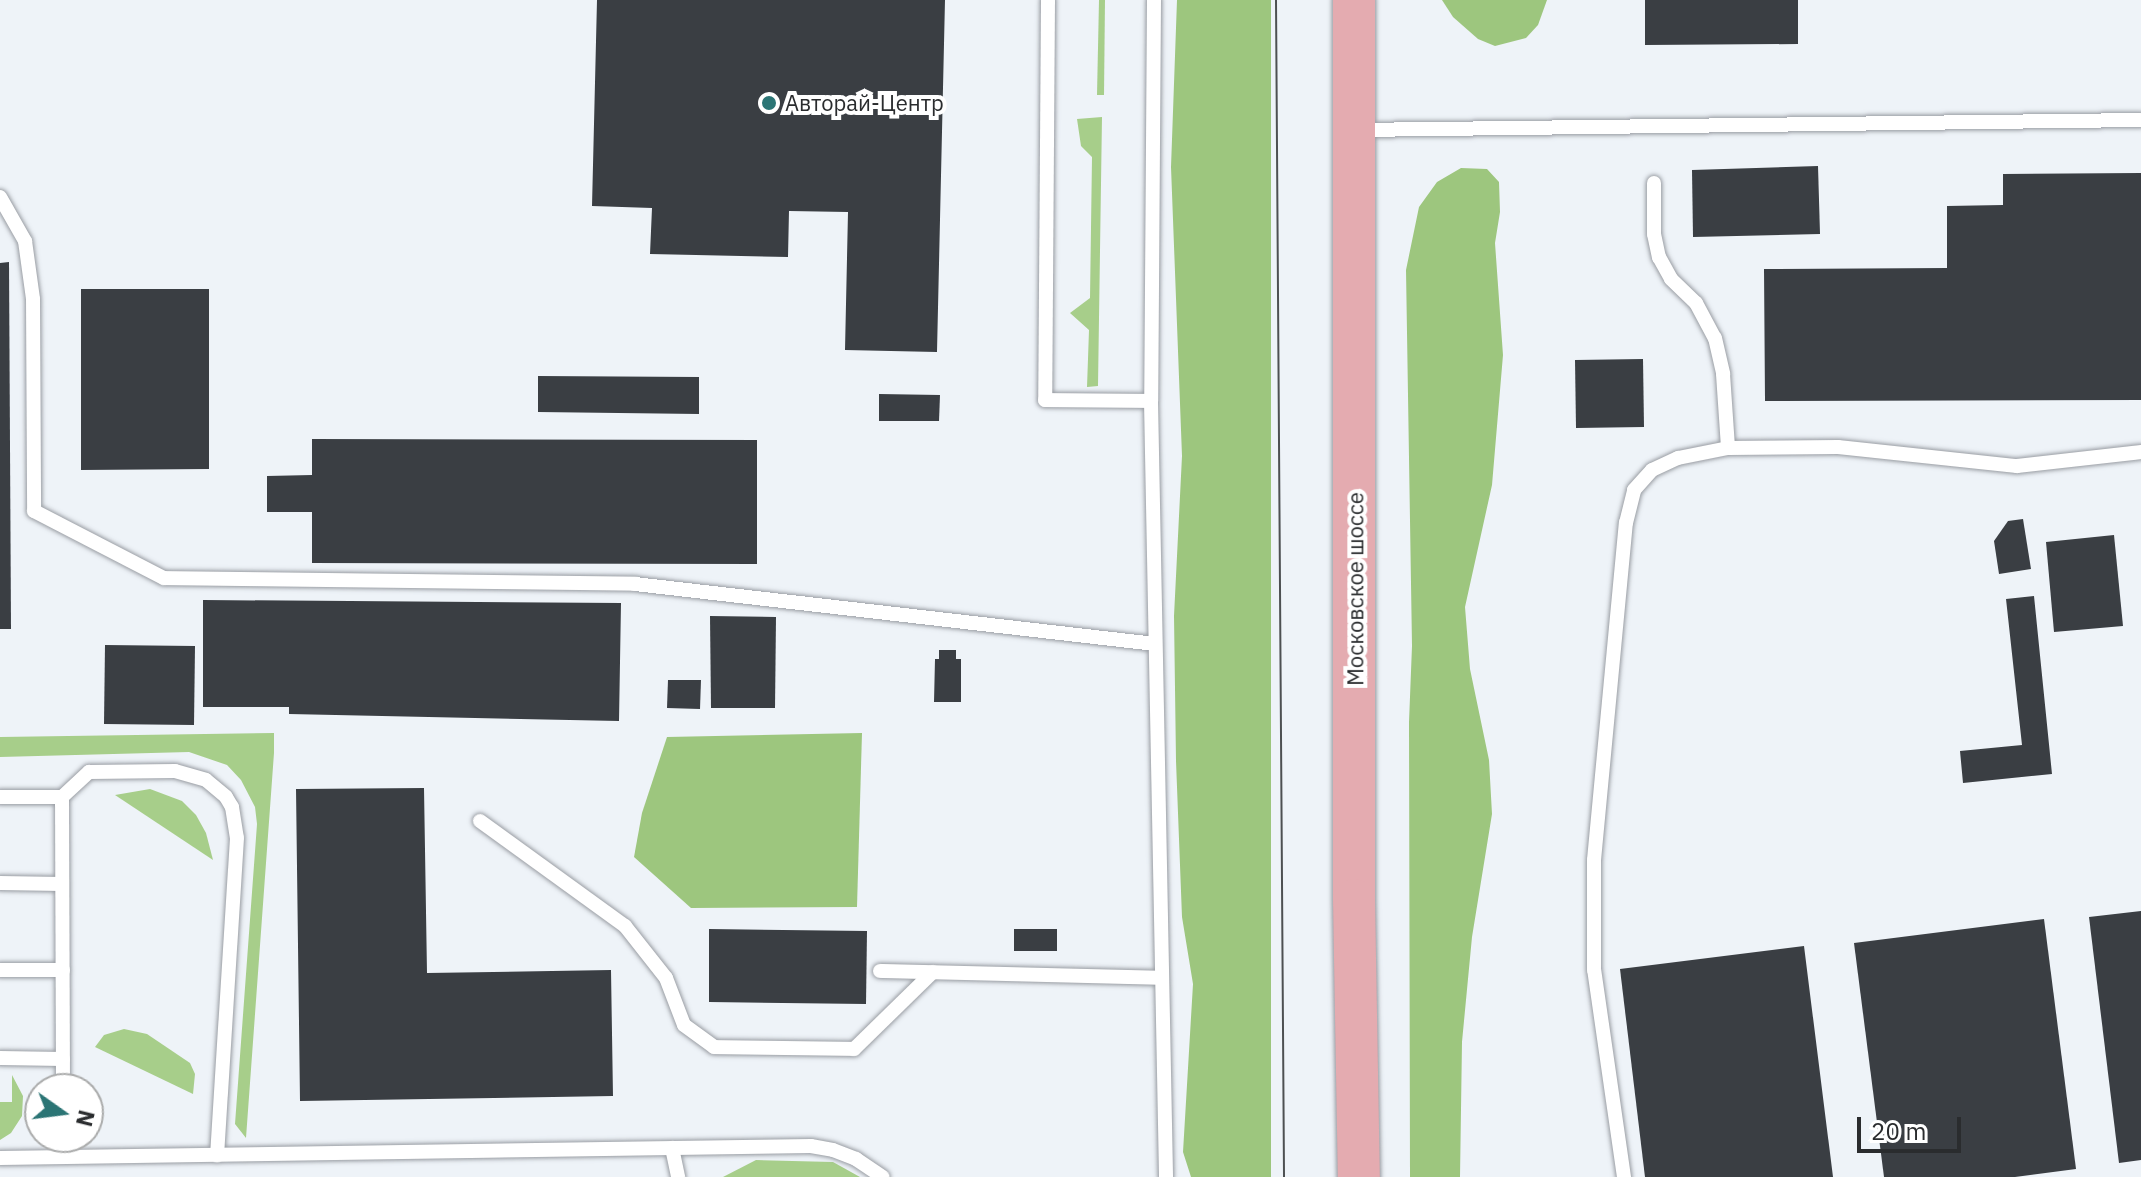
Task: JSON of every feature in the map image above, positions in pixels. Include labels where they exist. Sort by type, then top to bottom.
[{"type":"main road","name":"Московское шоссе","points":[[1354,0],[1354,900],[1359,1177]]},
{"type":"lane","points":[[1048,0],[1045,400],[1151,401]]},
{"type":"lane","points":[[1154,0],[1151,401],[1166,1177]]},
{"type":"lane","points":[[1356,130],[2141,120]]},
{"type":"lane","points":[[1654,183],[1654,234],[1659,257],[1671,279],[1696,303],[1715,338],[1723,374],[1728,448]]},
{"type":"lane","points":[[0,197],[25,241],[33,299],[34,511],[164,578],[635,584],[1155,644]]},
{"type":"lane","points":[[1624,1177],[1594,970],[1594,860],[1626,523],[1634,490],[1652,470],[1678,458],[1728,448],[1838,447],[2017,466],[2141,452]]},
{"type":"lane","points":[[0,797],[62,797],[89,772],[175,771],[206,780],[232,807],[237,838],[217,1155]]},
{"type":"lane","points":[[62,797],[63,1073]]},
{"type":"lane","points":[[480,821],[625,926],[666,978],[684,1025],[714,1047],[854,1049],[933,972]]},
{"type":"lane","points":[[0,883],[62,884]]},
{"type":"lane","points":[[0,970],[63,970]]},
{"type":"lane","points":[[880,971],[1162,978]]},
{"type":"lane","points":[[0,1058],[63,1059]]},
{"type":"lane","points":[[0,1158],[811,1146],[856,1159],[883,1177]]},
{"type":"lane","points":[[672,1148],[678,1177]]},
{"type":"green space","points":[[1099,0],[1105,0],[1104,95],[1097,95]]},
{"type":"green space","points":[[1177,0],[1271,0],[1271,1177],[1191,1177],[1183,1152],[1193,984],[1182,917],[1176,761],[1174,616],[1182,456],[1171,167]]},
{"type":"green space","points":[[1442,0],[1547,0],[1538,25],[1526,38],[1495,46],[1478,39],[1453,17]]},
{"type":"green space","points":[[1102,117],[1098,386],[1087,387],[1089,330],[1070,313],[1090,298],[1092,157],[1081,146],[1077,119]]},
{"type":"green space","points":[[1461,168],[1487,169],[1499,182],[1500,212],[1495,243],[1503,355],[1492,485],[1465,607],[1470,669],[1489,760],[1492,814],[1472,937],[1462,1042],[1460,1177],[1410,1177],[1409,722],[1412,646],[1406,270],[1419,207],[1437,182]]},
{"type":"green space","points":[[274,733],[246,1138],[235,1124],[257,824],[255,807],[241,780],[227,765],[189,752],[0,757],[0,737]]},
{"type":"green space","points":[[862,733],[857,907],[691,908],[634,857],[642,813],[667,737]]},
{"type":"green space","points":[[150,789],[182,801],[196,815],[206,833],[213,860],[115,795]]},
{"type":"green space","points":[[124,1029],[147,1034],[190,1063],[195,1074],[193,1094],[95,1047],[104,1035]]},
{"type":"green space","points":[[12,1075],[23,1096],[22,1116],[11,1133],[0,1140],[0,1102],[12,1102]]},
{"type":"green space","points":[[756,1160],[833,1162],[860,1177],[723,1177]]},
{"type":"building","name":"Авторай-Центр","points":[[597,0],[945,0],[937,352],[845,350],[848,212],[789,211],[788,257],[650,254],[652,208],[592,206]]},
{"type":"building","points":[[1645,0],[1798,0],[1798,44],[1645,45]]},
{"type":"building","points":[[1818,166],[1820,234],[1693,237],[1692,170]]},
{"type":"building","points":[[2141,173],[2141,400],[1765,401],[1764,269],[1947,268],[1947,206],[2003,205],[2003,174]]},
{"type":"building","points":[[9,262],[11,629],[0,629],[0,263]]},
{"type":"building","points":[[81,289],[209,289],[209,469],[81,470]]},
{"type":"building","points":[[1643,359],[1644,427],[1576,428],[1575,360]]},
{"type":"building","points":[[538,376],[699,377],[699,414],[538,412]]},
{"type":"building","points":[[879,394],[940,395],[939,421],[879,421]]},
{"type":"building","points":[[312,439],[757,440],[757,564],[312,563],[312,512],[267,512],[267,476],[312,475]]},
{"type":"building","points":[[2023,519],[2031,569],[1999,574],[1994,541],[2008,521]]},
{"type":"building","points":[[2114,535],[2123,626],[2054,632],[2046,542]]},
{"type":"building","points":[[2034,596],[2052,774],[1963,783],[1960,751],[2022,745],[2006,599]]},
{"type":"building","points":[[203,600],[621,603],[619,721],[289,714],[289,707],[203,707]]},
{"type":"building","points":[[710,616],[776,617],[775,708],[711,708]]},
{"type":"building","points":[[105,645],[195,646],[194,725],[104,724]]},
{"type":"building","points":[[939,650],[956,650],[956,659],[961,659],[961,702],[934,702],[935,659],[939,659]]},
{"type":"building","points":[[668,680],[701,680],[700,709],[667,708]]},
{"type":"building","points":[[424,788],[427,973],[611,970],[613,1096],[300,1101],[296,789]]},
{"type":"building","points":[[2141,911],[2141,1160],[2119,1163],[2089,917]]},
{"type":"building","points":[[2044,919],[2076,1169],[2015,1177],[1884,1177],[1854,943]]},
{"type":"building","points":[[709,929],[867,931],[866,1004],[709,1002]]},
{"type":"building","points":[[1014,929],[1057,929],[1057,951],[1014,951]]},
{"type":"building","points":[[1804,946],[1833,1177],[1645,1177],[1620,969]]},
{"type":"tram line","points":[[1276,0],[1284,1177]]},
{"type":"place","name":"Авторай-Центр","points":[[769,103]]}]
